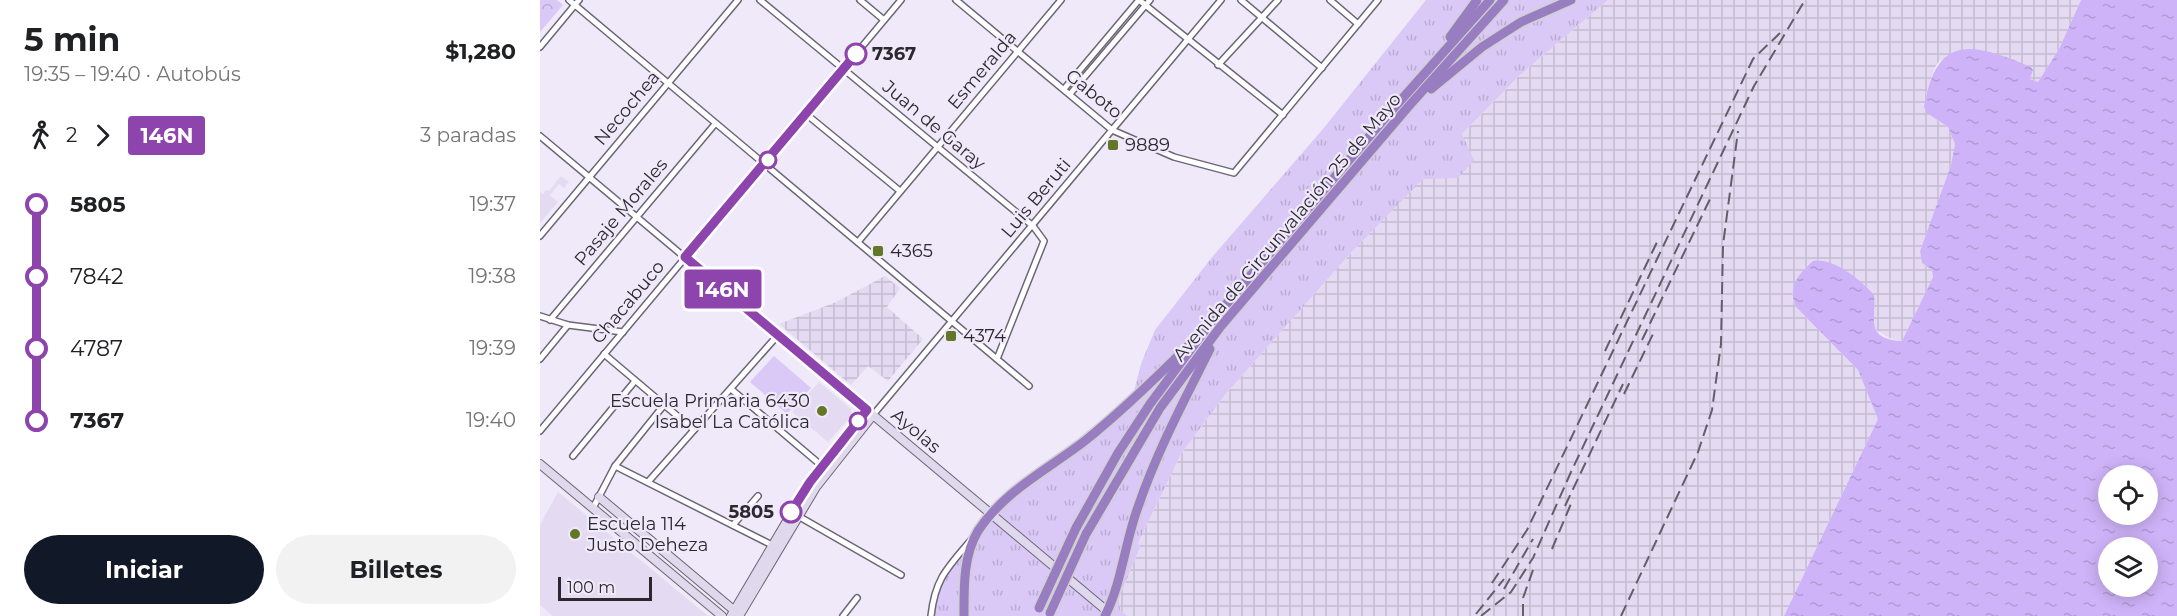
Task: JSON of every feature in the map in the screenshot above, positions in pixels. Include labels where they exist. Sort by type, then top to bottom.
[{"type":"highway","points":[[1414,85],[1477,0]]},
{"type":"highway","name":"Avenida de Circunvalación 25 de Mayo","points":[[1038,612],[1076,528],[1118,453],[1150,404],[1211,322],[1490,0]]},
{"type":"highway","name":"Avenida de Circunvalación 25 de Mayo","points":[[1049,615],[1086,534],[1160,408],[1221,326],[1408,107],[1504,0]]},
{"type":"highway","points":[[1408,107],[1482,47],[1521,22],[1571,0]]},
{"type":"highway","points":[[964,616],[967,561],[978,532],[992,514],[1018,487],[1084,442],[1132,403],[1211,322]]},
{"type":"highway","points":[[1106,614],[1120,575],[1132,524],[1160,446],[1221,326]]},
{"type":"street","points":[[569,0],[577,3],[715,124],[1029,386]]},
{"type":"street","name":"Necochea","points":[[540,236],[738,0]]},
{"type":"street","name":"Juan de Garay","points":[[760,0],[1033,226]]},
{"type":"street","points":[[860,0],[884,20]]},
{"type":"street","name":"Chacabuco","points":[[540,431],[900,0]]},
{"type":"street","name":"Gaboto","points":[[956,0],[1112,130],[1174,157],[1234,173],[1283,115]]},
{"type":"street","name":"Esmeralda","points":[[858,242],[1061,0]]},
{"type":"street","points":[[1064,89],[1139,0],[1148,3],[1188,41],[1283,115],[1378,0]]},
{"type":"street","name":"Luis Beruti","points":[[870,412],[952,322],[1221,0]]},
{"type":"street","points":[[1241,0],[1322,68]]},
{"type":"street","points":[[1218,65],[1260,16],[1278,0]]},
{"type":"street","points":[[1330,0],[1358,24]]},
{"type":"street","points":[[540,47],[577,3]]},
{"type":"street","points":[[1070,94],[1148,3]]},
{"type":"street","points":[[806,114],[900,191]]},
{"type":"street","name":"Pasaje Morales","points":[[550,320],[715,124]]},
{"type":"street","name":"Ayolas","points":[[540,136],[992,514],[1106,614]]},
{"type":"street","points":[[997,359],[1044,241],[1033,226]]},
{"type":"street","points":[[540,316],[568,325],[623,332]]},
{"type":"street","points":[[540,358],[568,325]]},
{"type":"street","points":[[648,482],[778,335]]},
{"type":"street","points":[[604,354],[694,430]]},
{"type":"street","points":[[573,456],[635,381]]},
{"type":"street","points":[[731,389],[822,466]]},
{"type":"street","points":[[593,508],[615,466],[664,405]]},
{"type":"street","points":[[737,615],[822,466],[870,412]]},
{"type":"street","points":[[737,615],[772,545],[870,412]]},
{"type":"street","points":[[540,464],[722,616]]},
{"type":"street","points":[[615,466],[772,545]]},
{"type":"street","points":[[733,525],[758,496]]},
{"type":"street","points":[[599,497],[737,615]]},
{"type":"street","points":[[795,514],[901,575]]},
{"type":"street","points":[[931,616],[935,589],[942,573],[978,532]]},
{"type":"street","points":[[843,616],[857,598]]},
{"type":"shaded area","points":[[1608,0],[2081,0],[2059,49],[2038,82],[2030,79],[2033,70],[2031,67],[1940,60],[1935,67],[1926,94],[1938,121],[1948,127],[1955,144],[1951,165],[1920,251],[1922,263],[1932,270],[1933,277],[1902,341],[1889,338],[1876,330],[1872,319],[1875,309],[1840,269],[1819,260],[1808,265],[1797,280],[1792,291],[1792,299],[1796,307],[1858,370],[1878,419],[1784,616],[1127,616],[1120,610],[1119,598],[1140,547],[1138,543],[1181,454],[1224,396],[1348,256],[1423,178],[1473,160],[1462,134],[1520,75]]},
{"type":"shaded area","points":[[561,176],[569,182],[564,188],[559,184],[550,195],[558,202],[540,223],[540,192],[543,194],[546,190],[549,191]]},
{"type":"shaded area","points":[[885,276],[900,288],[887,307],[923,339],[888,381],[868,366],[851,385],[779,324],[836,302]]},
{"type":"shaded area","name":"Escuela Primaria 6430 Isabel La Católica","points":[[819,382],[851,409],[851,416],[828,442],[792,412]]},
{"type":"shaded area","points":[[558,492],[708,616],[553,616],[540,605],[540,525]]},
{"type":"green space","points":[[540,0],[557,0],[563,5],[540,32]]},
{"type":"green space","points":[[1426,0],[1608,0],[1520,75],[1462,134],[1474,160],[1458,178],[1423,179],[1348,256],[1224,396],[1181,454],[1138,543],[1140,547],[1119,598],[1120,610],[1127,616],[931,616],[935,589],[992,514],[1131,403],[1141,364],[1155,330],[1213,256],[1323,129]]},
{"type":"green space","points":[[774,356],[811,388],[787,414],[750,382]]},
{"type":"water","points":[[2081,0],[2177,0],[2177,616],[1784,616],[1878,419],[1858,370],[1796,307],[1792,294],[1793,288],[1803,271],[1813,261],[1838,266],[1862,283],[1874,295],[1874,325],[1877,331],[1882,336],[1902,341],[1933,277],[1932,270],[1922,263],[1920,251],[1951,165],[1955,144],[1948,127],[1927,113],[1924,107],[1930,83],[1938,66],[1948,55],[1961,50],[1975,49],[2031,67],[2033,70],[2030,79],[2038,82],[2059,49]]},
{"type":"railway","points":[[1481,616],[1511,592],[1533,558],[1571,472],[1754,86],[1805,0]]},
{"type":"railway","points":[[1492,583],[1527,530],[1753,59],[1780,33]]},
{"type":"railway","points":[[1621,616],[1698,452],[1712,410],[1721,344],[1723,245],[1738,131]]},
{"type":"railway","points":[[1642,340],[1710,199]]},
{"type":"railway","points":[[1605,351],[1658,240]]},
{"type":"railway","points":[[1624,394],[1653,334]]},
{"type":"railway","points":[[1565,506],[1623,384]]},
{"type":"railway","points":[[1552,549],[1573,499]]},
{"type":"railway","points":[[1504,589],[1533,539]]},
{"type":"railway","points":[[1523,616],[1523,598],[1533,570]]},
{"type":"railway","points":[[1476,614],[1504,579]]},
{"type":"bus line","name":"146N","points":[[791,512],[810,482],[867,410],[685,257],[856,54]]},
{"type":"place","name":"7367","points":[[856,54]]},
{"type":"place","name":"9889","points":[[1113,145]]},
{"type":"place","name":"4365","points":[[878,251]]},
{"type":"place","name":"4374","points":[[951,336]]},
{"type":"place","name":"Escuela Primaria 6430 Isabel La Católica","points":[[822,411]]},
{"type":"place","name":"5805","points":[[791,512]]},
{"type":"place","name":"Escuela 114 Justo Deheza","points":[[575,534]]}]
